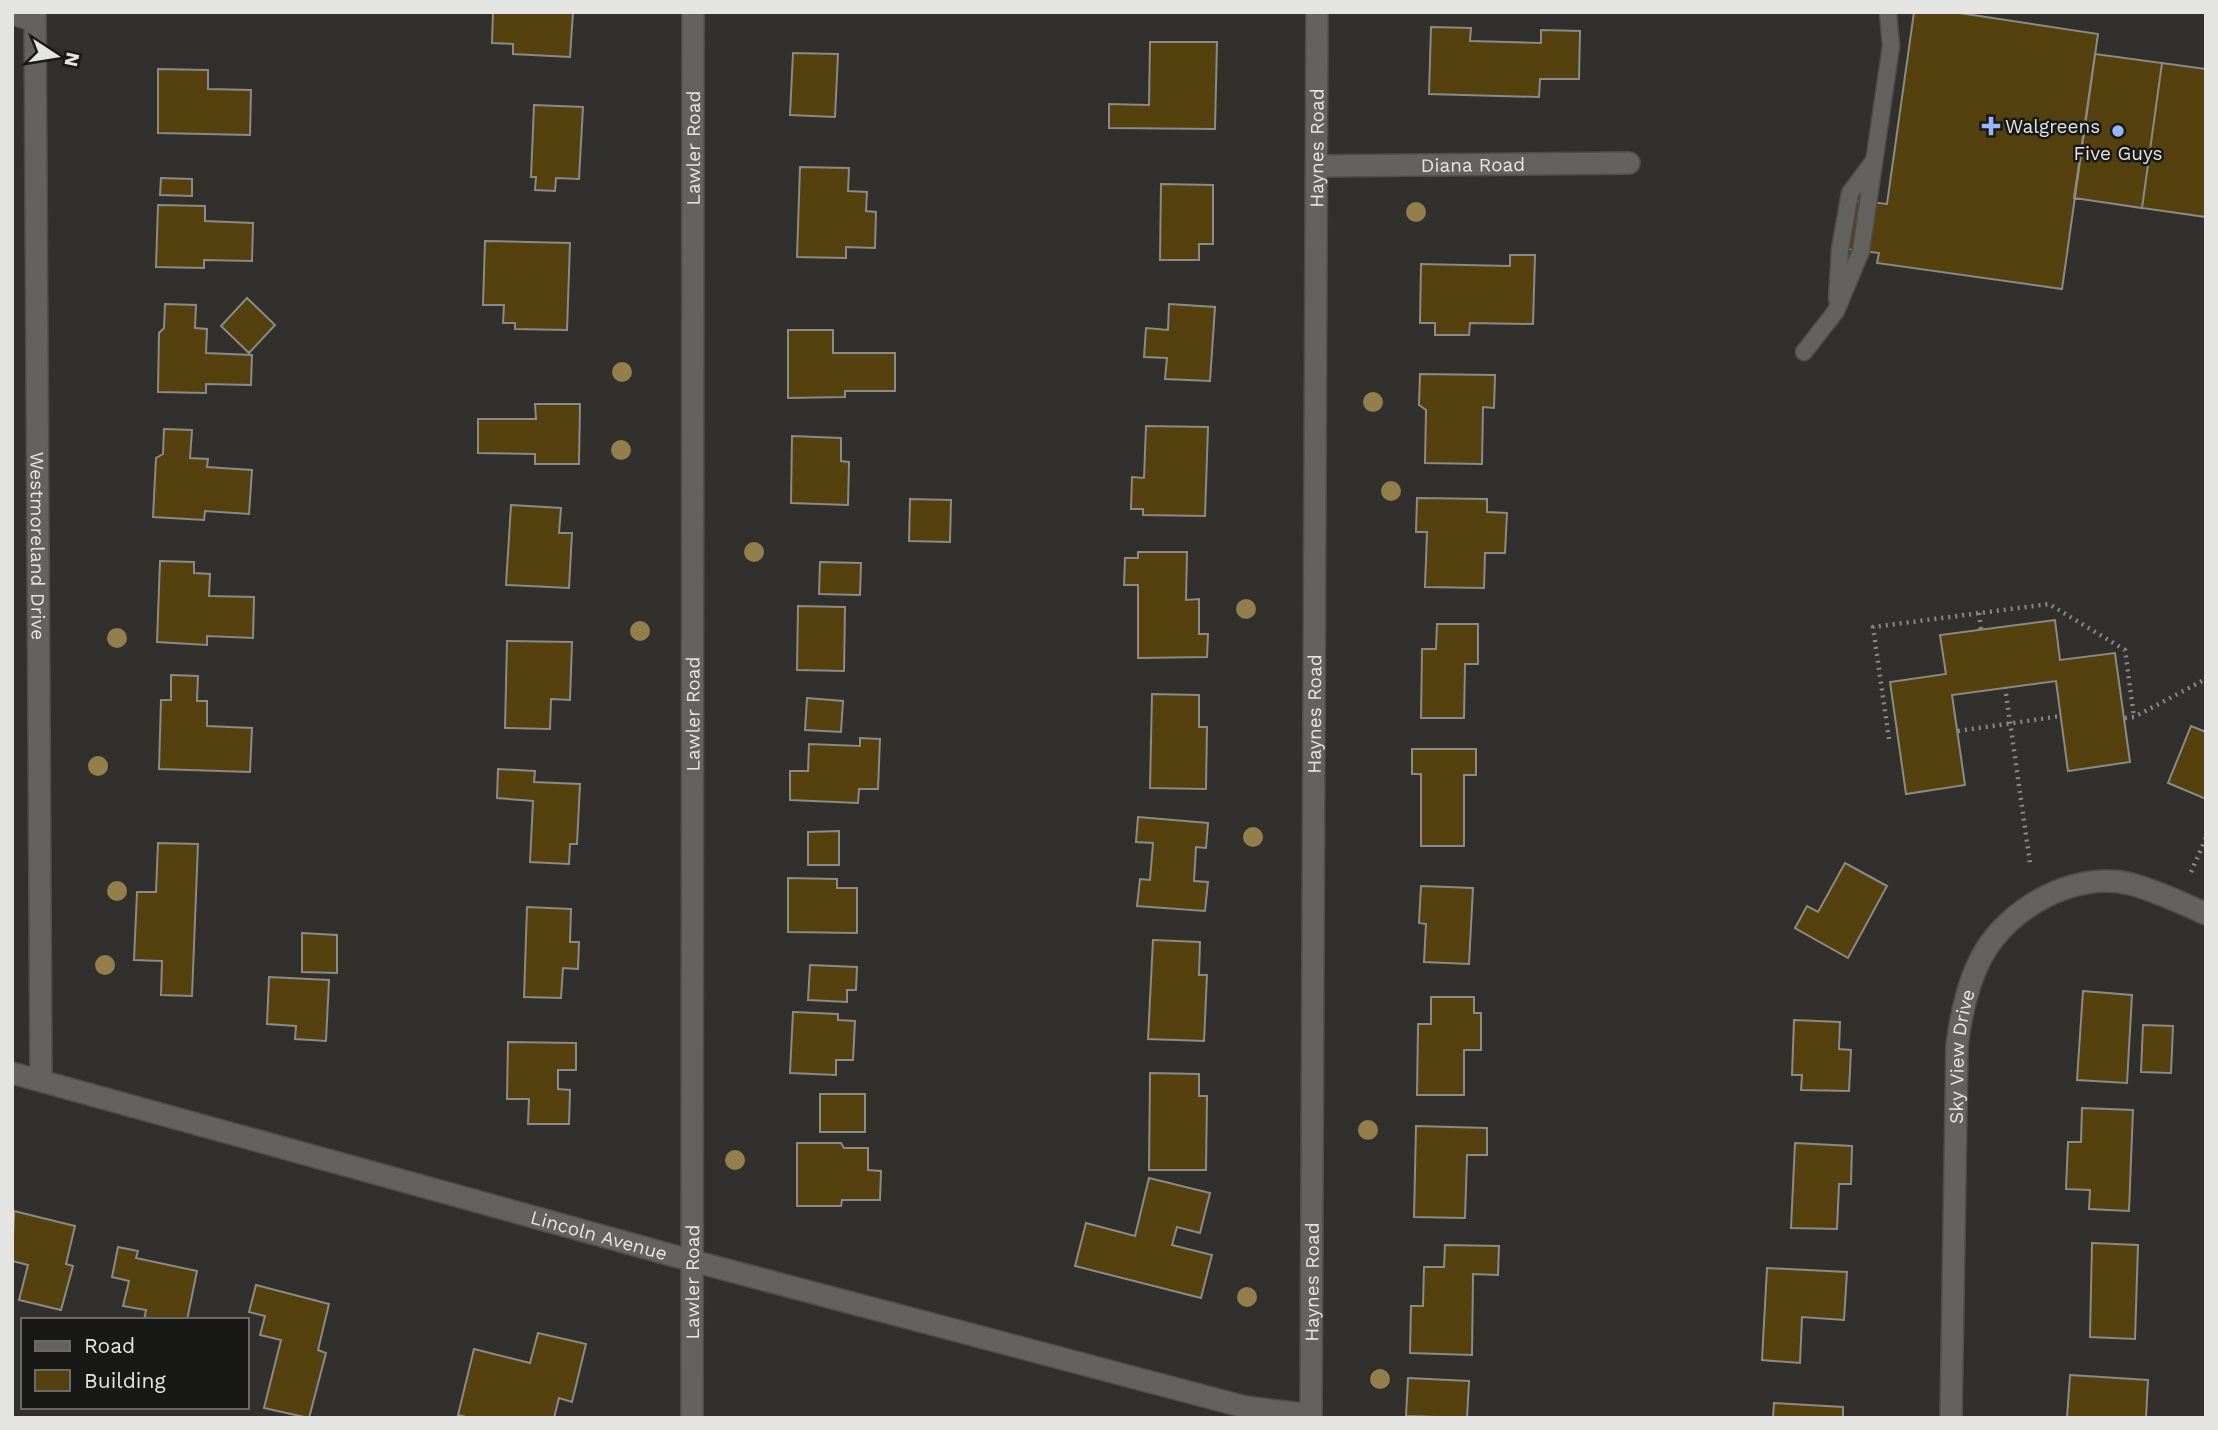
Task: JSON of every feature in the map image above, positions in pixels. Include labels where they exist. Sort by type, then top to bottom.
[{"type":"street","name":"Lawler Road","points":[[692,1418],[693,12]]},
{"type":"street","name":"Haynes Road","points":[[1311,1416],[1317,12]]},
{"type":"street","points":[[12,14],[35,16]]},
{"type":"street","name":"Westmoreland Drive","points":[[35,16],[41,1080]]},
{"type":"street","name":"Diana Road","points":[[1317,166],[1629,163]]},
{"type":"street","name":"Sky View Drive","points":[[1951,1418],[1957,1045],[1969,986],[1982,956],[1996,935],[2043,898],[2070,887],[2097,881],[2129,883],[2206,915]]},
{"type":"street","name":"Lincoln Avenue","points":[[12,1073],[693,1261],[1245,1407],[1311,1416]]},
{"type":"lane","points":[[1804,352],[1836,312],[1861,251],[1891,46],[1888,12]]},
{"type":"path","points":[[1889,739],[1873,627],[2049,604],[2125,650],[2134,717]]},
{"type":"path","points":[[1979,614],[1981,629]]},
{"type":"path","points":[[2125,718],[2134,717],[2206,679]]},
{"type":"path","points":[[2005,687],[2030,863]]},
{"type":"path","points":[[1958,731],[2061,716]]},
{"type":"path","points":[[2191,872],[2206,838]]},
{"type":"building","points":[[493,12],[573,12],[570,57],[513,54],[513,44],[492,43]]},
{"type":"building","name":"Walgreens","points":[[1914,12],[1953,12],[2098,34],[2062,289],[1877,263],[1879,253],[1846,249],[1853,200],[1887,204]]},
{"type":"building","points":[[1431,27],[1471,28],[1470,41],[1541,43],[1541,30],[1580,31],[1579,79],[1540,79],[1539,97],[1429,94]]},
{"type":"building","points":[[1150,42],[1217,42],[1215,129],[1109,128],[1109,104],[1149,105]]},
{"type":"building","points":[[793,53],[838,54],[835,117],[790,115]]},
{"type":"building","name":"Five Guys","points":[[2095,54],[2162,63],[2142,208],[2074,198]]},
{"type":"building","points":[[2162,63],[2206,69],[2206,217],[2142,208]]},
{"type":"building","points":[[158,69],[208,70],[208,89],[251,90],[250,135],[158,133]]},
{"type":"building","points":[[534,105],[583,107],[579,179],[556,178],[555,191],[535,190],[536,177],[531,177]]},
{"type":"building","points":[[800,167],[849,168],[848,191],[867,192],[866,211],[876,212],[875,248],[846,247],[846,258],[797,257]]},
{"type":"building","points":[[161,178],[192,179],[192,196],[160,195]]},
{"type":"building","points":[[1161,184],[1213,185],[1213,244],[1199,244],[1199,260],[1160,260]]},
{"type":"building","points":[[158,205],[205,206],[205,221],[253,223],[252,261],[204,260],[204,268],[156,267]]},
{"type":"building","points":[[485,241],[570,243],[567,330],[515,329],[515,323],[503,323],[504,305],[483,305]]},
{"type":"building","points":[[1510,255],[1535,255],[1533,324],[1470,323],[1469,335],[1435,335],[1435,323],[1420,323],[1421,264],[1510,266]]},
{"type":"building","points":[[247,298],[275,325],[249,353],[221,326]]},
{"type":"building","points":[[165,304],[196,305],[195,328],[207,329],[206,353],[252,355],[251,385],[206,384],[206,393],[158,392],[159,333],[164,328]]},
{"type":"building","points":[[1169,304],[1215,307],[1210,381],[1165,379],[1167,358],[1144,357],[1146,328],[1168,330]]},
{"type":"building","points":[[788,330],[833,330],[833,353],[895,353],[895,391],[845,391],[845,397],[788,398]]},
{"type":"building","points":[[1420,374],[1495,375],[1494,408],[1483,407],[1482,464],[1425,463],[1426,410],[1419,405]]},
{"type":"building","points":[[535,404],[580,404],[579,464],[535,464],[535,454],[478,453],[478,419],[536,419]]},
{"type":"building","points":[[1146,426],[1208,427],[1205,516],[1143,515],[1143,509],[1131,509],[1132,477],[1144,478]]},
{"type":"building","points":[[164,429],[192,430],[190,458],[208,459],[207,467],[252,470],[249,514],[205,511],[204,520],[153,517],[156,458],[163,454]]},
{"type":"building","points":[[792,436],[841,438],[841,461],[849,462],[848,505],[791,503]]},
{"type":"building","points":[[1417,498],[1487,499],[1487,512],[1507,513],[1505,553],[1485,553],[1484,588],[1425,587],[1427,532],[1416,532]]},
{"type":"building","points":[[910,499],[951,500],[950,542],[909,541]]},
{"type":"building","points":[[511,505],[561,508],[559,533],[572,533],[569,588],[506,585]]},
{"type":"building","points":[[1138,552],[1187,552],[1186,600],[1199,599],[1199,634],[1208,634],[1207,657],[1138,658],[1138,585],[1124,585],[1125,558],[1138,558]]},
{"type":"building","points":[[160,561],[194,562],[194,573],[210,574],[209,596],[254,597],[253,638],[207,636],[207,645],[157,642]]},
{"type":"building","points":[[820,562],[861,563],[860,595],[819,594]]},
{"type":"building","points":[[798,606],[845,607],[844,671],[797,670]]},
{"type":"building","points":[[2055,620],[2060,660],[2115,653],[2130,762],[2068,771],[2056,681],[1952,695],[1965,785],[1906,794],[1890,682],[1946,674],[1940,635]]},
{"type":"building","points":[[1437,624],[1478,624],[1478,664],[1465,664],[1464,718],[1421,718],[1422,649],[1436,649]]},
{"type":"building","points":[[507,641],[572,642],[570,700],[551,699],[550,729],[505,728]]},
{"type":"building","points":[[171,675],[198,676],[197,701],[207,701],[207,726],[252,728],[250,772],[159,769],[161,700],[171,700]]},
{"type":"building","points":[[1152,694],[1199,695],[1199,727],[1207,727],[1206,789],[1150,788]]},
{"type":"building","points":[[807,698],[843,701],[841,732],[805,730]]},
{"type":"building","points":[[2191,726],[2206,732],[2206,799],[2168,783]]},
{"type":"building","points":[[860,738],[880,739],[878,789],[859,789],[858,803],[790,800],[790,771],[808,771],[809,744],[860,746]]},
{"type":"building","points":[[1412,749],[1476,749],[1476,775],[1464,775],[1464,846],[1421,846],[1421,774],[1412,774]]},
{"type":"building","points":[[498,769],[535,771],[534,782],[580,784],[577,844],[570,844],[569,864],[530,862],[533,801],[497,798]]},
{"type":"building","points":[[1138,817],[1208,823],[1206,848],[1196,847],[1194,881],[1208,882],[1205,911],[1137,906],[1140,879],[1150,880],[1153,843],[1136,842]]},
{"type":"building","points":[[839,831],[839,865],[808,865],[808,832]]},
{"type":"building","points":[[158,843],[198,844],[192,996],[161,995],[162,961],[134,960],[137,892],[156,892]]},
{"type":"building","points":[[1845,863],[1887,886],[1848,958],[1795,928],[1807,906],[1818,912]]},
{"type":"building","points":[[788,878],[837,879],[837,888],[857,888],[857,933],[788,932]]},
{"type":"building","points":[[1421,886],[1473,888],[1469,964],[1424,962],[1426,924],[1419,923]]},
{"type":"building","points":[[527,907],[571,909],[570,942],[579,942],[578,969],[563,968],[561,998],[524,997]]},
{"type":"building","points":[[302,933],[337,935],[337,973],[302,972]]},
{"type":"building","points":[[1153,940],[1200,942],[1199,975],[1207,975],[1204,1041],[1148,1039]]},
{"type":"building","points":[[810,965],[857,967],[856,990],[847,990],[847,1002],[808,1000]]},
{"type":"building","points":[[269,977],[329,980],[326,1041],[295,1039],[296,1026],[267,1024]]},
{"type":"building","points":[[2083,991],[2132,995],[2127,1083],[2077,1080]]},
{"type":"building","points":[[1431,997],[1474,997],[1474,1013],[1481,1013],[1481,1050],[1464,1050],[1464,1095],[1417,1095],[1418,1024],[1431,1024]]},
{"type":"building","points":[[793,1012],[838,1014],[838,1020],[855,1021],[853,1060],[836,1060],[836,1075],[790,1073]]},
{"type":"building","points":[[1794,1020],[1840,1022],[1839,1049],[1851,1050],[1849,1091],[1801,1090],[1802,1075],[1792,1075]]},
{"type":"building","points":[[2143,1025],[2173,1026],[2171,1073],[2141,1072]]},
{"type":"building","points":[[508,1042],[576,1043],[576,1070],[558,1070],[558,1089],[570,1090],[569,1124],[528,1124],[529,1099],[507,1099]]},
{"type":"building","points":[[1150,1073],[1199,1074],[1199,1096],[1207,1096],[1206,1170],[1149,1170]]},
{"type":"building","points":[[820,1094],[865,1094],[865,1132],[820,1132]]},
{"type":"building","points":[[2082,1108],[2133,1110],[2129,1211],[2089,1209],[2090,1190],[2066,1189],[2068,1142],[2081,1142]]},
{"type":"building","points":[[1416,1126],[1487,1128],[1487,1155],[1467,1155],[1465,1218],[1414,1217]]},
{"type":"building","points":[[797,1143],[841,1143],[844,1148],[868,1148],[868,1170],[881,1171],[880,1200],[842,1200],[841,1206],[797,1206]]},
{"type":"building","points":[[1795,1143],[1852,1146],[1851,1184],[1839,1184],[1837,1229],[1791,1228]]},
{"type":"building","points":[[1149,1178],[1210,1193],[1200,1233],[1177,1227],[1172,1245],[1212,1255],[1201,1298],[1075,1266],[1086,1223],[1135,1236]]},
{"type":"building","points":[[14,1211],[75,1226],[66,1264],[73,1266],[61,1310],[19,1300],[28,1265],[12,1261]]},
{"type":"building","points":[[2092,1243],[2138,1245],[2135,1339],[2090,1337]]},
{"type":"building","points":[[1445,1245],[1499,1246],[1498,1275],[1473,1274],[1472,1355],[1410,1353],[1411,1306],[1423,1306],[1424,1267],[1444,1267]]},
{"type":"building","points":[[118,1247],[138,1251],[136,1258],[197,1271],[187,1318],[144,1318],[146,1310],[123,1306],[129,1281],[112,1277]]},
{"type":"building","points":[[1767,1268],[1847,1272],[1844,1320],[1802,1317],[1800,1363],[1762,1360]]},
{"type":"building","points":[[256,1285],[329,1304],[318,1350],[326,1353],[309,1418],[264,1408],[281,1340],[260,1335],[265,1316],[249,1312]]},
{"type":"building","points":[[538,1333],[586,1344],[572,1402],[559,1398],[554,1418],[470,1418],[458,1415],[474,1349],[530,1363]]},
{"type":"building","points":[[2070,1375],[2148,1380],[2146,1418],[2067,1418]]},
{"type":"building","points":[[1408,1378],[1469,1381],[1467,1418],[1406,1416]]},
{"type":"building","points":[[1774,1403],[1843,1407],[1843,1418],[1773,1418]]},
{"type":"place","name":"Walgreens","points":[[1991,126]]},
{"type":"place","name":"Five Guys","points":[[2118,131]]}]
